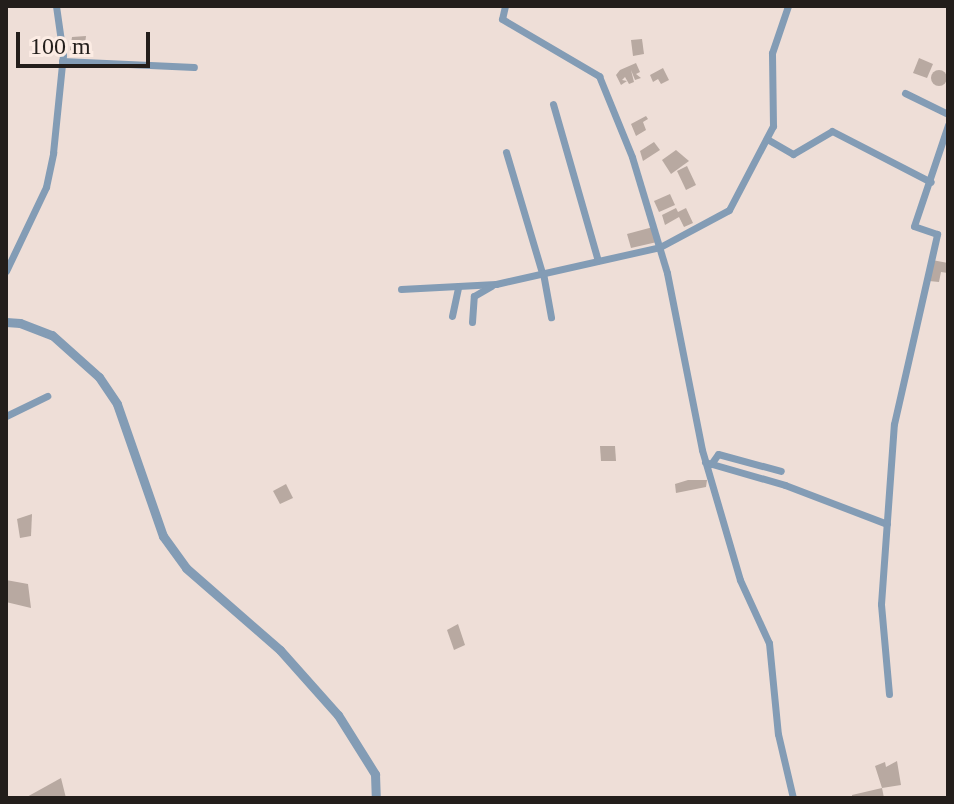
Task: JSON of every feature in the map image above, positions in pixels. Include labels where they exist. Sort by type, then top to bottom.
[{"type":"street","points":[[6,271],[46,187],[62,61],[56,6]]},
{"type":"street","points":[[505,6],[502,19],[599,76],[632,157],[660,247],[708,463],[740,580],[769,643],[778,734],[793,798]]},
{"type":"street","points":[[401,289],[496,284],[660,247],[730,209],[773,126],[772,53],[788,6]]},
{"type":"street","points":[[62,61],[194,67]]},
{"type":"street","points":[[905,93],[948,114]]},
{"type":"street","points":[[553,104],[598,261]]},
{"type":"street","points":[[889,694],[881,620],[895,413],[937,234],[914,226],[948,125]]},
{"type":"street","points":[[767,139],[793,154],[832,131],[931,182]]},
{"type":"street","points":[[506,152],[542,273],[551,317]]},
{"type":"street","points":[[472,322],[474,296],[496,284]]},
{"type":"street","points":[[452,316],[458,287]]},
{"type":"street","points":[[6,322],[20,323],[52,335],[99,377],[117,404],[163,536],[186,568],[280,650],[338,715],[375,774],[376,798]]},
{"type":"street","points":[[6,416],[47,396]]},
{"type":"street","points":[[708,463],[718,454],[781,471]]},
{"type":"street","points":[[708,463],[785,485],[887,524]]},
{"type":"building","points":[[86,36],[84,52],[70,50],[72,37]]},
{"type":"building","points":[[642,39],[644,54],[633,56],[631,40]]},
{"type":"building","points":[[919,58],[933,64],[927,78],[913,73]]},
{"type":"building","points":[[636,63],[640,72],[636,74],[641,78],[635,80],[631,70],[634,82],[629,84],[625,77],[622,80],[627,81],[621,85],[616,75]]},
{"type":"building","points":[[663,68],[669,80],[661,84],[658,79],[653,82],[650,75]]},
{"type":"building","points":[[936,70],[942,70],[947,78],[945,84],[936,86],[931,81],[931,75]]},
{"type":"building","points":[[646,116],[648,119],[643,122],[646,130],[636,136],[631,124]]},
{"type":"building","points":[[654,142],[660,150],[643,161],[640,151]]},
{"type":"building","points":[[676,150],[689,161],[671,174],[662,160]]},
{"type":"building","points":[[687,166],[696,185],[686,190],[677,171]]},
{"type":"building","points":[[670,194],[675,205],[659,212],[654,201]]},
{"type":"building","points":[[676,208],[678,212],[686,208],[693,223],[684,227],[679,217],[665,225],[662,215]]},
{"type":"building","points":[[653,227],[657,242],[631,248],[627,234]]},
{"type":"building","points":[[932,260],[948,263],[948,273],[941,272],[939,282],[929,281]]},
{"type":"building","points":[[600,446],[615,446],[616,461],[601,461]]},
{"type":"building","points":[[707,480],[706,487],[676,493],[675,484]]},
{"type":"building","points":[[286,484],[293,498],[280,504],[273,491]]},
{"type":"building","points":[[32,514],[31,536],[20,538],[17,519]]},
{"type":"building","points":[[6,580],[28,584],[31,608],[6,602]]},
{"type":"building","points":[[458,624],[465,645],[454,650],[447,630]]},
{"type":"building","points":[[897,761],[901,785],[882,788],[875,766],[885,762],[886,767]]},
{"type":"building","points":[[61,778],[66,798],[25,798]]},
{"type":"building","points":[[882,788],[884,798],[852,798],[852,795]]}]
